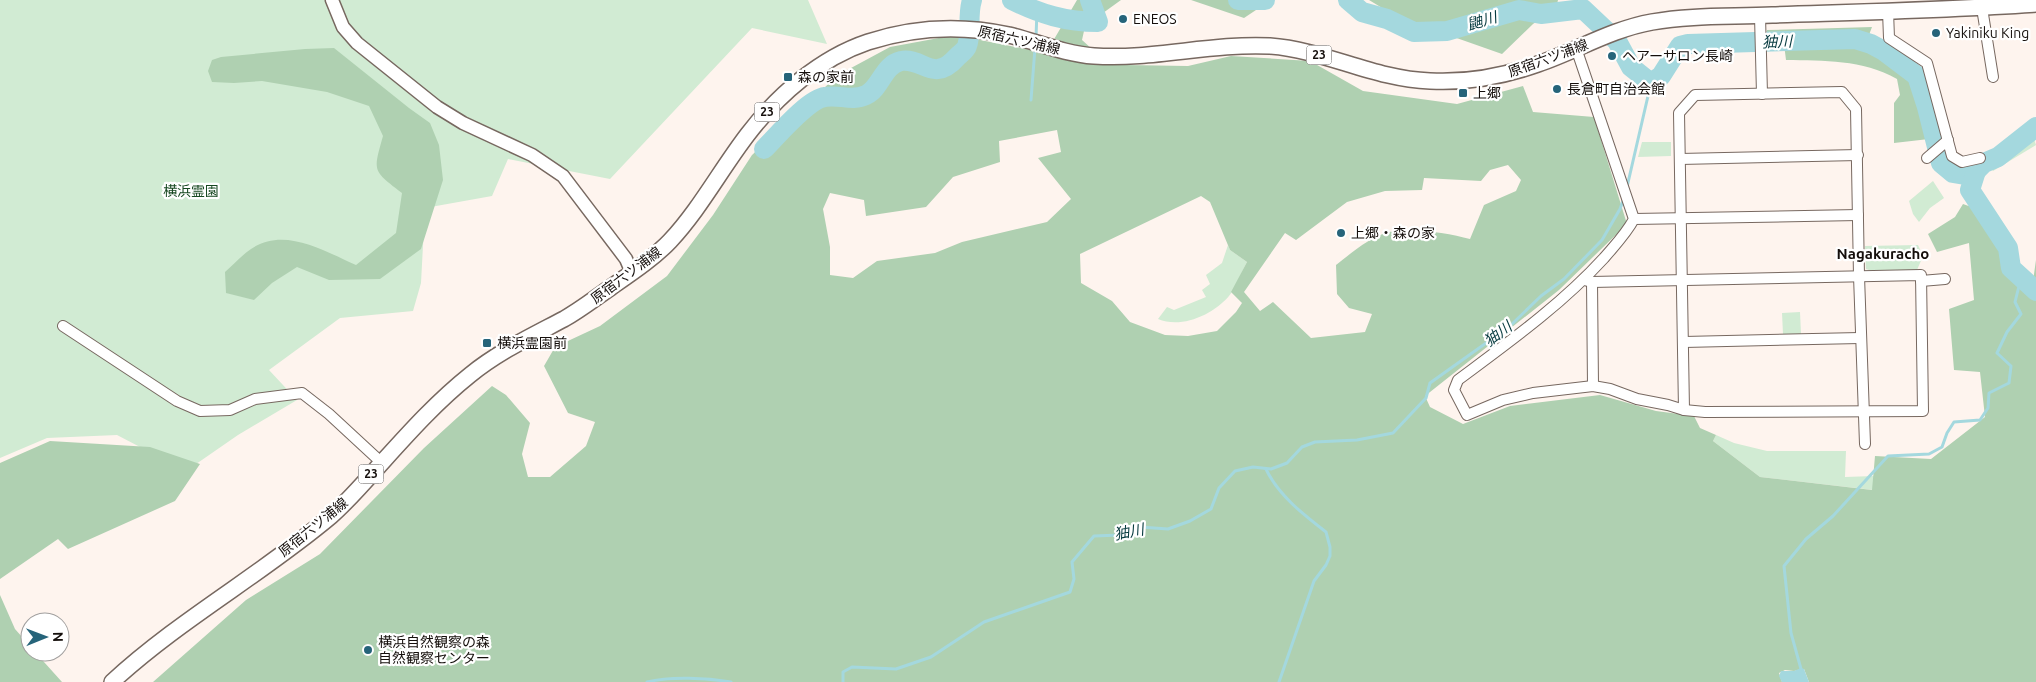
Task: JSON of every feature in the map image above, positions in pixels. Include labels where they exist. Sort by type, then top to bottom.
[{"type":"main road","name":"原宿六ツ浦線","points":[[112,682],[155,646],[333,514],[430,410],[472,373],[511,346],[570,315],[632,273],[669,242],[704,198],[746,136],[773,104],[797,83],[834,57],[863,43],[927,29],[970,28],[1008,35],[1089,56],[1118,56],[1240,46],[1274,46],[1316,54],[1389,76],[1430,81],[1466,80],[1496,76],[1541,63],[1620,31],[1651,22],[1760,20],[1888,11],[2036,4]]},
{"type":"street","points":[[332,0],[344,27],[356,43],[437,107],[463,123],[532,155],[563,176],[626,259],[632,273]]},
{"type":"street","points":[[1982,8],[1993,77]]},
{"type":"street","points":[[1888,11],[1889,38],[1927,63],[1952,156],[1962,162],[1980,158]]},
{"type":"street","points":[[1760,20],[1762,94]]},
{"type":"street","points":[[1582,46],[1634,219],[1627,233],[1588,281],[1458,380],[1454,390],[1467,415],[1502,400],[1533,393],[1593,386],[1684,410],[1705,412],[1923,411],[1921,275],[1588,281]]},
{"type":"street","points":[[1684,410],[1679,113],[1695,95],[1842,92],[1856,108],[1860,338],[1865,444]]},
{"type":"street","points":[[1926,158],[1948,141]]},
{"type":"street","points":[[1680,159],[1858,155]]},
{"type":"street","points":[[1634,219],[1858,215]]},
{"type":"street","points":[[1921,280],[1945,279]]},
{"type":"street","points":[[1588,281],[1593,386]]},
{"type":"street","points":[[63,326],[177,401],[200,411],[230,410],[255,400],[302,393],[329,414],[382,462]]},
{"type":"street","points":[[1684,342],[1860,338]]},
{"type":"green space","name":"横浜霊園","points":[[0,0],[808,0],[827,44],[752,28],[610,179],[508,159],[492,196],[425,208],[421,283],[413,311],[340,318],[269,370],[297,400],[238,435],[186,471],[117,435],[47,438],[0,458]]},
{"type":"green space","points":[[1077,0],[1121,0],[1086,22],[1082,40],[1103,59],[1126,65],[1188,66],[1231,56],[1310,61],[1363,91],[1457,104],[1523,86],[1533,112],[1594,117],[1627,224],[1559,290],[1425,396],[1430,407],[1463,424],[1510,406],[1600,395],[1656,411],[1694,416],[1700,428],[1716,435],[1713,441],[1760,477],[1872,490],[1875,456],[1931,459],[1985,417],[1980,372],[1954,370],[1949,309],[1974,300],[1969,243],[1937,252],[1928,234],[1955,217],[1963,204],[1977,209],[2004,249],[2005,268],[2022,284],[2033,281],[2036,260],[2036,682],[1809,682],[1804,669],[1785,670],[1779,673],[1782,682],[153,682],[246,600],[320,554],[424,448],[492,386],[506,395],[530,423],[522,454],[528,477],[550,477],[586,446],[595,422],[568,413],[544,366],[555,347],[600,326],[667,276],[713,215],[752,155],[838,75],[890,47],[955,35],[1046,53]],"holes":[[[1057,130],[1061,152],[1038,158],[1071,199],[1047,222],[962,242],[935,253],[877,261],[853,278],[830,275],[830,247],[823,209],[830,193],[864,200],[866,216],[926,207],[953,177],[1000,162],[999,141]],[[1508,165],[1521,180],[1516,191],[1484,205],[1470,239],[1430,231],[1408,230],[1389,232],[1368,241],[1336,265],[1337,294],[1349,308],[1372,314],[1365,332],[1311,338],[1273,302],[1260,311],[1244,292],[1285,233],[1296,240],[1347,202],[1385,191],[1422,190],[1424,178],[1481,181],[1490,170]],[[1201,196],[1210,202],[1230,250],[1247,262],[1231,292],[1242,303],[1236,312],[1217,331],[1188,336],[1165,335],[1130,322],[1112,301],[1081,283],[1080,254]]]},
{"type":"green space","points":[[1191,0],[1271,0],[1244,18]]},
{"type":"green space","points":[[1369,0],[1558,0],[1556,8],[1533,24],[1502,54],[1397,17]]},
{"type":"green space","points":[[1872,27],[1864,48],[1902,71],[1913,80],[1929,139],[1894,143],[1894,103],[1900,95],[1897,79],[1884,72],[1857,64],[1786,60],[1784,44],[1766,45],[1767,30]]},
{"type":"green space","points":[[334,48],[430,123],[439,145],[443,180],[421,249],[380,279],[329,280],[297,267],[272,283],[254,300],[226,293],[225,272],[248,251],[264,243],[290,240],[304,243],[356,265],[396,233],[402,193],[380,174],[378,169],[378,157],[383,136],[369,106],[327,92],[262,81],[212,82],[208,71],[212,60],[221,57]]},
{"type":"green space","points":[[2036,133],[2034,139],[2036,145],[1993,171],[1989,164],[2001,160],[2014,147]]},
{"type":"green space","points":[[1642,142],[1671,142],[1671,156],[1638,157]]},
{"type":"green space","points":[[1933,181],[1944,198],[1930,208],[1919,222],[1913,214],[1909,201]]},
{"type":"green space","points":[[1228,245],[1230,250],[1247,262],[1229,296],[1214,309],[1196,318],[1177,322],[1167,322],[1158,319],[1167,307],[1174,310],[1206,297],[1202,290],[1210,284],[1206,275],[1222,263]]},
{"type":"green space","points":[[1918,245],[1923,256],[1917,270],[1872,271],[1866,269],[1865,246]]},
{"type":"green space","points":[[1800,312],[1801,334],[1783,334],[1782,313]]},
{"type":"green space","points":[[1716,435],[1734,443],[1767,451],[1846,451],[1845,477],[1874,476],[1873,490],[1760,477],[1713,441]]},
{"type":"green space","points":[[50,441],[150,447],[200,464],[175,501],[68,549],[58,539],[0,579],[0,463]]},
{"type":"green space","points":[[0,595],[15,629],[20,635],[20,662],[44,662],[62,682],[0,682]]},
{"type":"water","points":[[1801,668],[1804,669],[1809,682],[1782,682],[1779,676],[1781,671],[1794,671]]},
{"type":"waterway","points":[[764,149],[810,104],[825,97],[856,98],[866,95],[871,92],[895,63],[901,61],[916,62],[935,69],[949,65],[967,46],[972,0]]},
{"type":"waterway","name":"鼬川","points":[[1012,0],[1054,16],[1075,21],[1098,22],[1090,0]]},
{"type":"waterway","name":"鼬川","points":[[1238,0],[1265,0]]},
{"type":"waterway","name":"㹨川","points":[[1348,0],[1362,12],[1387,19],[1414,32],[1447,31],[1519,10],[1541,14],[1583,9],[1617,41],[1631,67],[1651,83],[1661,76],[1680,46],[1688,44],[1855,39],[1884,51],[1917,76],[1941,163],[1953,173],[1965,175],[1976,171],[1984,163],[1998,157],[2036,127]]},
{"type":"waterway","points":[[1036,37],[1037,11]]},
{"type":"waterway","points":[[1031,100],[1035,48]]},
{"type":"waterway","name":"㹨川","points":[[1627,187],[1651,83]]},
{"type":"waterway","points":[[1976,171],[1970,190],[2008,248],[2011,268],[2036,291]]},
{"type":"waterway","name":"㹨川","points":[[843,682],[843,672],[852,667],[896,669],[931,657],[984,622],[1070,592],[1074,579],[1072,562],[1094,536],[1120,535],[1140,527],[1168,529],[1190,521],[1211,509],[1219,488],[1235,471],[1253,467],[1271,469],[1287,463],[1302,447],[1315,442],[1357,440],[1393,433],[1426,398],[1430,383],[1510,326],[1541,296],[1564,279],[1602,240],[1620,209],[1624,198]]},
{"type":"waterway","points":[[1801,669],[1791,633],[1784,566],[1806,539],[1833,516],[1888,456],[1929,454],[1942,447],[1947,433],[1954,422],[1980,420],[1988,408],[1989,393],[2009,383],[2011,366],[1997,353],[2007,332],[2021,314],[2015,302],[2021,278]]},
{"type":"waterway","points":[[1266,469],[1284,496],[1326,532],[1330,547],[1330,556],[1314,581],[1279,682]]},
{"type":"waterway","name":"㹨川","points":[[647,682],[689,678],[731,682]]},
{"type":"place","name":"ENEOS","points":[[1123,19]]},
{"type":"place","name":"Yakiniku King","points":[[1936,33]]},
{"type":"place","name":"ヘアーサロン長崎","points":[[1612,56]]},
{"type":"place","name":"森の家前","points":[[788,77]]},
{"type":"place","name":"長倉町自治会館","points":[[1557,89]]},
{"type":"place","name":"上郷","points":[[1463,93]]},
{"type":"place","name":"上郷・森の家","points":[[1341,233]]},
{"type":"place","name":"横浜霊園前","points":[[487,343]]},
{"type":"place","name":"横浜自然観察の森 自然観察センター","points":[[368,650]]},
{"type":"district","name":"Nagakuracho","points":[[1883,254]]}]
